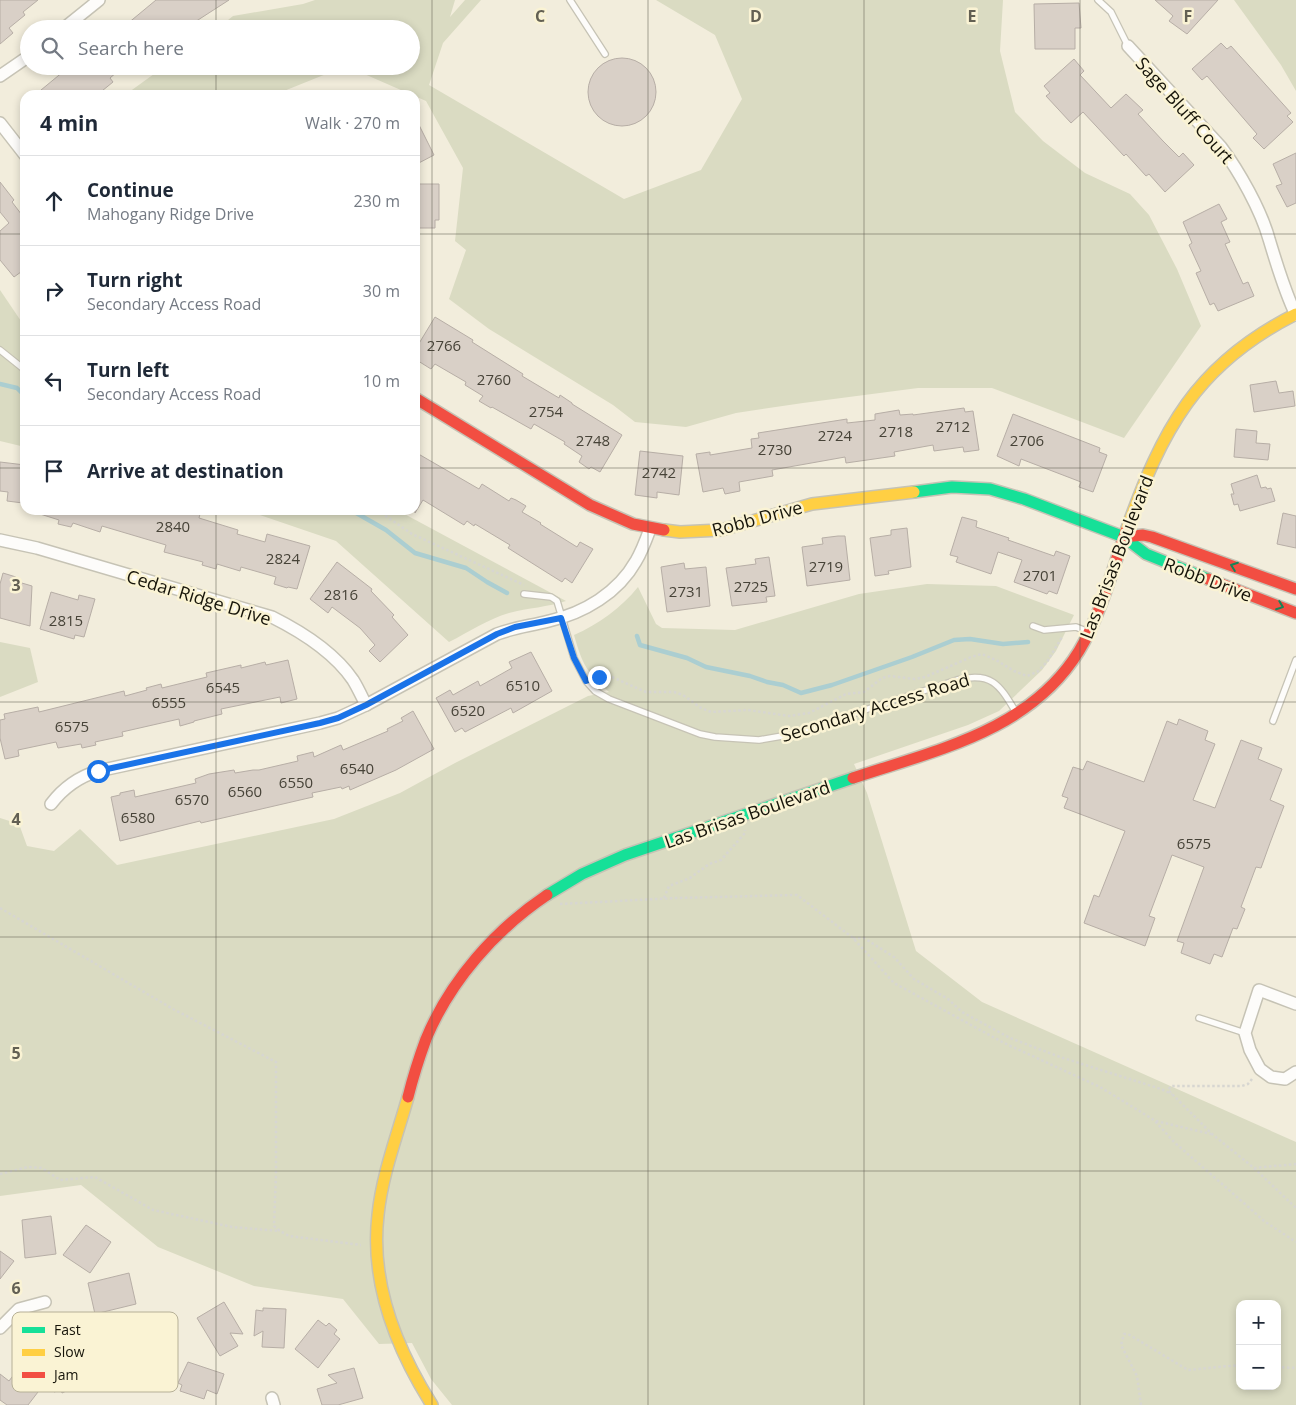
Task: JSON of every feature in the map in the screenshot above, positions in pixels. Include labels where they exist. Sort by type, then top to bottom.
[{"type":"street","points":[[74,20],[99,0]]},
{"type":"street","name":"Sage Bluff Court","points":[[1128,46],[1232,161],[1262,220],[1280,279],[1296,314]]},
{"type":"street","points":[[0,76],[20,62]]},
{"type":"street","points":[[0,123],[20,149]]},
{"type":"street","name":"Las Brisas Boulevard","points":[[432,1405],[416,1381],[406,1361],[392,1327],[381,1284],[376,1246],[380,1196],[388,1162],[417,1064],[427,1037],[461,977],[482,950],[528,907],[587,871],[625,855],[975,737],[997,728],[1018,716],[1045,694],[1077,654],[1095,620],[1124,537],[1155,458],[1168,432],[1186,405],[1207,379],[1233,354],[1262,332],[1296,314]]},
{"type":"street","name":"Robb Drive","points":[[420,401],[588,504],[623,521],[650,529],[688,533],[725,530],[757,521],[794,507],[936,488],[969,487],[990,490],[1024,499],[1124,537],[1140,550],[1166,563],[1296,613]]},
{"type":"street","points":[[51,804],[69,783],[84,775],[338,718],[366,705],[497,634],[515,627],[561,618],[592,604],[618,583],[636,561],[650,529]]},
{"type":"street","name":"Robb Drive","points":[[1124,537],[1143,535],[1152,537],[1296,589]]},
{"type":"street","name":"Cedar Ridge Drive","points":[[0,540],[46,551],[272,618],[305,635],[340,665],[352,680],[366,705]]},
{"type":"street","points":[[1296,1004],[1259,990],[1245,1033],[1250,1050],[1260,1069],[1271,1077],[1285,1079],[1296,1072]]},
{"type":"street","points":[[15,1312],[19,1308],[45,1302]]},
{"type":"street","points":[[0,1328],[12,1315]]},
{"type":"lane","points":[[570,0],[605,54]]},
{"type":"lane","points":[[1098,0],[1110,12],[1128,46]]},
{"type":"lane","points":[[0,350],[20,366]]},
{"type":"lane","points":[[524,594],[542,596]]},
{"type":"lane","name":"Secondary Access Road","points":[[542,596],[551,597],[557,601],[574,658],[586,681],[595,691],[609,699],[681,728],[716,737],[759,740],[788,736],[957,680],[976,676],[992,681],[1018,716]]},
{"type":"lane","points":[[1033,626],[1044,630],[1067,626],[1076,627],[1088,632]]},
{"type":"lane","points":[[1273,721],[1296,660]]},
{"type":"lane","points":[[1199,1018],[1245,1033]]},
{"type":"path","points":[[384,515],[412,534],[520,582],[542,596]]},
{"type":"path","points":[[586,681],[599,677],[612,677],[646,692],[674,692],[711,712],[748,710],[789,716],[809,713],[846,694],[864,692],[882,678],[890,676],[915,679],[925,677],[971,656],[982,654],[996,660],[1014,672],[1027,676],[1037,672],[1046,662],[1057,647],[1067,626]]},
{"type":"path","points":[[664,898],[669,886],[690,878],[709,864],[721,860],[745,833],[746,814]]},
{"type":"path","points":[[551,892],[561,904],[664,898],[797,895],[853,938],[894,983],[1004,1044],[1100,1087],[1154,1120],[1174,1142],[1264,1221],[1295,1241]]},
{"type":"path","points":[[0,908],[173,1009],[276,1062],[274,1226],[289,1236],[376,1246]]},
{"type":"path","points":[[853,938],[864,938],[894,957],[914,979],[948,999],[962,1012],[1010,1038],[1060,1057],[1172,1094]]},
{"type":"path","points":[[1260,1069],[1248,1084],[1242,1086],[1171,1086],[1168,1090],[1212,1134],[1254,1168],[1296,1208]]},
{"type":"path","points":[[1154,1120],[1212,1134]]},
{"type":"path","points":[[1254,1168],[1296,1164]]},
{"type":"path","points":[[0,1174],[28,1167],[42,1168],[60,1180],[94,1177],[153,1210],[232,1227],[280,1231]]},
{"type":"path","points":[[1141,1405],[1137,1376],[1121,1345],[1124,1334],[1128,1334],[1188,1370],[1236,1366]]},
{"type":"path","points":[[1281,1367],[1296,1368]]},
{"type":"green space","points":[[315,0],[455,0],[450,17],[465,0],[481,0],[443,43],[429,85],[624,199],[701,170],[742,99],[715,35],[656,0],[1003,0],[1000,51],[1015,112],[1043,141],[1085,173],[1130,194],[1149,215],[1177,269],[1201,326],[1124,438],[992,388],[918,388],[736,413],[686,427],[635,422],[613,405],[489,329],[449,299],[466,250],[455,241],[463,168],[426,101],[420,98],[420,90],[401,90],[367,75],[420,75],[420,20],[228,20],[233,16],[303,4]]},
{"type":"green space","points":[[1234,0],[1296,0],[1296,91],[1281,65]]},
{"type":"green space","points":[[153,75],[324,75],[286,90],[132,90]]},
{"type":"green space","points":[[0,290],[20,320],[20,446],[0,441]]},
{"type":"green space","points":[[260,515],[406,515],[566,601],[501,616],[449,642],[336,541]]},
{"type":"green space","points":[[927,584],[996,586],[1074,615],[1056,651],[1042,670],[999,711],[968,725],[854,764],[867,793],[916,951],[982,1002],[1296,1142],[1296,1405],[452,1405],[431,1379],[412,1343],[379,1344],[343,1299],[254,1286],[158,1247],[81,1185],[0,1196],[0,818],[19,824],[27,846],[54,851],[80,829],[117,865],[334,819],[400,793],[588,696],[609,692],[595,679],[586,667],[574,635],[609,615],[638,587],[656,624],[662,628],[735,630],[859,594]]},
{"type":"green space","points":[[0,642],[30,648],[38,682],[0,697]]},
{"type":"building","points":[[0,0],[38,0],[23,12],[25,15],[9,28],[13,33],[0,44]]},
{"type":"building","points":[[156,0],[229,0],[198,20],[132,20]]},
{"type":"building","points":[[1155,0],[1218,0],[1187,34],[1169,21],[1173,16]]},
{"type":"building","points":[[1079,3],[1081,28],[1075,28],[1075,49],[1035,49],[1034,4]]},
{"type":"building","points":[[1221,43],[1227,49],[1231,46],[1291,113],[1287,116],[1293,122],[1264,149],[1253,138],[1257,134],[1207,76],[1202,80],[1192,69]]},
{"type":"building","points":[[622,58],[635,61],[646,68],[653,79],[656,92],[653,105],[646,116],[635,123],[622,126],[609,123],[598,116],[591,105],[588,92],[591,79],[598,68],[609,61]]},
{"type":"building","points":[[1074,59],[1084,71],[1080,75],[1111,108],[1126,94],[1143,110],[1138,114],[1163,141],[1179,157],[1183,153],[1194,165],[1165,192],[1149,174],[1146,176],[1126,154],[1124,156],[1083,112],[1071,123],[1046,96],[1050,93],[1044,86]]},
{"type":"building","points":[[59,75],[114,75],[110,78],[113,82],[103,90],[41,90]]},
{"type":"building","points":[[420,127],[434,155],[420,162]]},
{"type":"building","points":[[1296,153],[1296,203],[1287,207],[1276,186],[1282,184],[1273,164]]},
{"type":"building","points":[[0,182],[14,200],[12,202],[20,212],[20,273],[14,277],[0,260],[0,231],[9,223],[0,212]]},
{"type":"building","points":[[420,184],[439,184],[439,220],[435,220],[435,228],[420,228]]},
{"type":"building","points":[[1219,204],[1227,219],[1221,222],[1230,242],[1225,244],[1243,284],[1248,282],[1254,296],[1218,311],[1214,303],[1210,305],[1196,273],[1201,271],[1189,245],[1192,243],[1183,222]]},
{"type":"building","points":[[435,317],[473,340],[472,342],[523,374],[522,376],[559,398],[560,395],[622,435],[600,472],[591,467],[589,469],[579,462],[582,456],[564,444],[565,442],[534,424],[531,429],[491,408],[479,401],[483,396],[465,385],[466,382],[435,364],[431,369],[420,362],[420,342]]},
{"type":"building","points":[[1276,381],[1279,393],[1293,391],[1295,406],[1254,412],[1250,385]]},
{"type":"building","points":[[964,408],[965,412],[973,411],[979,450],[964,452],[963,447],[934,451],[933,445],[894,452],[895,456],[846,463],[845,457],[772,470],[773,476],[739,482],[740,491],[725,494],[723,488],[703,492],[696,454],[710,452],[710,455],[752,448],[751,439],[759,438],[758,433],[847,419],[847,423],[875,420],[875,414],[899,410],[900,415],[913,415]]},
{"type":"building","points":[[1013,414],[1100,448],[1099,452],[1107,455],[1093,492],[1079,487],[1081,482],[1021,459],[1019,466],[997,456]]},
{"type":"building","points":[[1236,429],[1257,431],[1256,443],[1270,444],[1268,460],[1234,457]]},
{"type":"building","points":[[640,451],[683,456],[679,495],[657,492],[657,498],[635,495]]},
{"type":"building","points":[[420,455],[479,489],[482,484],[509,501],[511,498],[516,500],[526,506],[522,512],[540,524],[577,547],[580,542],[593,549],[572,583],[565,578],[562,582],[508,548],[510,545],[475,524],[474,526],[467,521],[464,525],[423,500],[420,505]]},
{"type":"building","points":[[0,462],[20,464],[20,503],[7,501],[8,492],[0,491]]},
{"type":"building","points":[[1257,475],[1261,488],[1271,488],[1275,501],[1240,511],[1238,504],[1234,505],[1231,494],[1234,494],[1231,484]]},
{"type":"building","points":[[1283,513],[1296,516],[1296,548],[1277,544]]},
{"type":"building","points":[[43,515],[200,515],[199,518],[238,530],[237,534],[265,542],[267,534],[310,546],[297,589],[287,588],[274,584],[276,577],[241,567],[240,571],[217,564],[216,569],[202,565],[203,562],[164,552],[166,545],[102,526],[100,532],[73,523],[71,527],[58,524],[59,520]]},
{"type":"building","points":[[962,517],[977,521],[976,527],[1009,538],[1008,540],[1054,556],[1056,551],[1070,556],[1057,594],[1049,591],[1047,594],[1014,582],[1022,560],[998,552],[991,574],[956,562],[958,557],[950,555]]},
{"type":"building","points":[[907,528],[911,567],[888,571],[889,574],[875,576],[870,538],[891,535],[891,530]]},
{"type":"building","points":[[845,536],[850,580],[807,586],[802,547],[823,544],[822,538]]},
{"type":"building","points":[[769,557],[775,596],[766,597],[767,602],[732,606],[726,568],[756,564],[755,559]]},
{"type":"building","points":[[337,562],[372,589],[371,591],[394,615],[392,617],[408,635],[380,662],[369,651],[375,645],[360,628],[332,607],[328,613],[310,599]]},
{"type":"building","points":[[684,563],[685,569],[706,567],[710,606],[667,612],[661,567]]},
{"type":"building","points":[[3,573],[16,577],[15,581],[32,586],[30,626],[0,618],[0,584]]},
{"type":"building","points":[[51,592],[78,600],[79,595],[95,599],[84,637],[75,635],[74,639],[40,629]]},
{"type":"building","points":[[531,652],[552,691],[513,713],[511,708],[465,732],[462,728],[455,732],[436,698],[450,690],[453,695],[478,681],[480,686],[512,668],[509,662]]},
{"type":"building","points":[[288,660],[297,699],[281,703],[280,697],[221,709],[222,714],[180,726],[179,719],[122,732],[123,736],[95,742],[96,745],[82,748],[81,744],[58,748],[56,742],[18,750],[19,756],[5,759],[0,738],[0,720],[5,719],[4,714],[38,707],[39,712],[124,691],[125,696],[161,684],[162,688],[207,677],[206,673],[241,665],[241,668],[265,662],[266,665]]},
{"type":"building","points":[[413,711],[434,749],[396,770],[350,790],[349,786],[342,789],[341,787],[312,793],[313,797],[201,823],[200,821],[120,841],[111,797],[120,795],[120,793],[134,790],[135,797],[196,783],[195,779],[209,774],[234,770],[235,773],[259,770],[298,761],[297,756],[313,752],[314,757],[341,745],[343,750],[388,731],[387,729],[403,721],[401,718]]},
{"type":"building","points":[[1179,719],[1208,731],[1205,740],[1215,744],[1193,800],[1215,808],[1241,740],[1262,748],[1258,759],[1282,769],[1270,800],[1284,806],[1261,868],[1256,867],[1241,907],[1245,909],[1237,929],[1233,928],[1222,957],[1214,954],[1210,964],[1181,953],[1184,943],[1177,941],[1204,867],[1172,855],[1149,916],[1155,918],[1145,946],[1084,923],[1094,895],[1099,897],[1125,831],[1064,808],[1068,798],[1062,796],[1073,767],[1083,770],[1087,761],[1144,782],[1167,721],[1177,725]]},
{"type":"building","points":[[51,1216],[56,1254],[25,1258],[22,1220]]},
{"type":"building","points":[[86,1225],[111,1242],[90,1273],[63,1255]]},
{"type":"building","points":[[0,1251],[14,1261],[0,1279]]},
{"type":"building","points":[[129,1273],[136,1304],[103,1312],[95,1312],[88,1283]]},
{"type":"building","points":[[224,1302],[243,1334],[230,1333],[238,1346],[220,1356],[197,1318]]},
{"type":"building","points":[[263,1308],[286,1309],[284,1348],[262,1347],[263,1331],[254,1336],[256,1310],[263,1311]]},
{"type":"building","points":[[318,1320],[326,1326],[329,1323],[337,1330],[334,1334],[340,1339],[318,1368],[295,1349]]},
{"type":"building","points":[[188,1362],[224,1374],[217,1394],[207,1390],[204,1399],[180,1391],[182,1385],[178,1383]]},
{"type":"building","points":[[354,1368],[363,1398],[338,1405],[322,1405],[317,1389],[337,1383],[328,1375]]},
{"type":"building","points":[[0,1374],[9,1381],[12,1377],[12,1392],[38,1392],[28,1405],[7,1405],[0,1400]]},
{"type":"waterway","points":[[0,384],[17,388],[20,391]]},
{"type":"waterway","points":[[360,515],[386,530],[415,553],[466,568],[507,593]]},
{"type":"waterway","points":[[637,636],[640,645],[687,658],[706,667],[783,685],[801,693],[832,685],[954,640],[970,639],[1003,644],[1028,642]]},
{"type":"traffic: fast","points":[[914,492],[952,487],[990,489],[1024,499],[1124,537],[1146,554],[1208,579]]},
{"type":"traffic: fast","points":[[547,895],[582,874],[625,855],[853,778]]},
{"type":"traffic: slow","points":[[1126,531],[1154,462],[1169,431],[1187,403],[1208,378],[1232,355],[1261,334],[1296,314]]},
{"type":"traffic: slow","points":[[664,530],[680,532],[721,530],[812,504],[914,492]]},
{"type":"traffic: slow","points":[[408,1097],[386,1170],[380,1200],[377,1240],[378,1265],[388,1314],[397,1338],[407,1361],[432,1405]]},
{"type":"traffic: jam","points":[[420,401],[590,505],[633,524],[664,530]]},
{"type":"traffic: jam","points":[[853,778],[948,747],[979,734],[1008,719],[1035,701],[1059,678],[1087,637],[1106,592],[1126,531]]},
{"type":"traffic: jam","points":[[1124,537],[1143,535],[1152,537],[1296,589]]},
{"type":"traffic: jam","points":[[1208,579],[1296,613]]},
{"type":"traffic: jam","points":[[408,1097],[426,1039],[436,1018],[461,977],[492,941],[547,895]]},
{"type":"route","points":[[98,771],[338,718],[366,705],[497,634],[515,627],[561,618],[574,658],[586,681],[599,677]]}]
